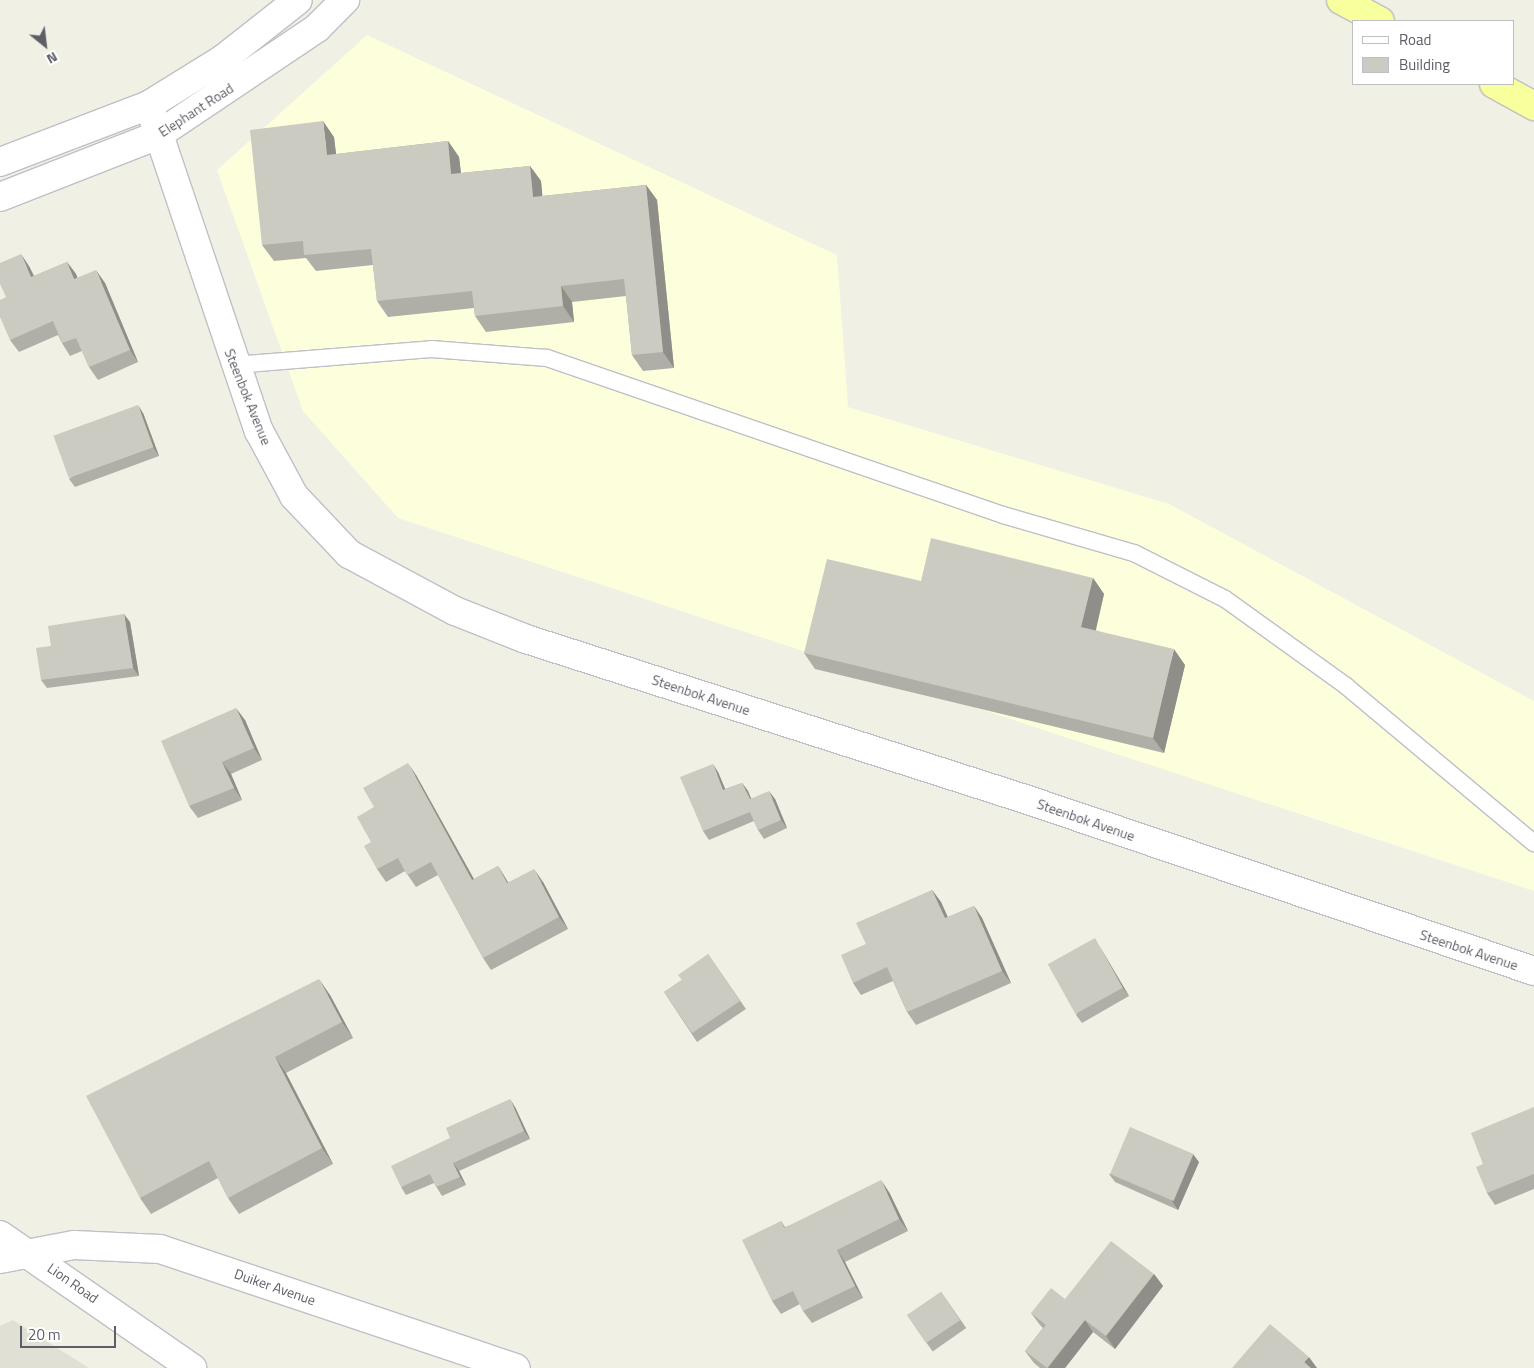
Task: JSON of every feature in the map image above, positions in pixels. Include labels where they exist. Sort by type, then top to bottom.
[{"type":"highway","points":[[1341,0],[1378,20]]},
{"type":"highway","points":[[1496,85],[1534,106]]},
{"type":"street","name":"Elephant Road","points":[[0,162],[149,105],[255,36],[298,0]]},
{"type":"street","name":"Elephant Road","points":[[0,197],[158,135],[318,28],[345,0]]},
{"type":"street","name":"Steenbok Avenue","points":[[149,105],[234,364],[259,431],[294,496],[323,530],[374,570],[455,612],[1534,971]]},
{"type":"street","name":"Lion Road","points":[[0,1235],[27,1251],[192,1368]]},
{"type":"street","name":"Duiker Avenue","points":[[0,1259],[27,1251],[108,1244],[160,1249],[516,1368]]},
{"type":"lane","points":[[234,364],[430,349],[548,358],[1003,515],[1134,553],[1225,599],[1346,686],[1533,841]]},
{"type":"shaded area","points":[[367,35],[837,255],[848,407],[1169,504],[1534,701],[1534,891],[398,518],[303,411],[217,170]]},
{"type":"shaded area","points":[[13,1320],[89,1368],[0,1368],[0,1326]]},
{"type":"building","points":[[323,121],[327,155],[448,141],[451,174],[530,166],[533,197],[646,185],[663,352],[632,355],[624,279],[561,286],[563,306],[475,316],[472,291],[377,301],[371,249],[304,255],[303,241],[262,245],[250,130]]},
{"type":"building","points":[[21,254],[31,277],[67,262],[74,279],[96,270],[130,350],[89,367],[76,338],[62,343],[53,321],[10,340],[0,317],[0,300],[6,297],[0,284],[0,263]]},
{"type":"building","points":[[138,405],[153,447],[69,478],[53,436]]},
{"type":"building","points":[[931,538],[1093,578],[1081,627],[1174,649],[1153,738],[804,653],[827,559],[921,581]]},
{"type":"building","points":[[124,614],[133,668],[41,680],[36,648],[51,646],[48,626]]},
{"type":"building","points":[[236,708],[254,748],[222,762],[234,788],[189,806],[161,741]]},
{"type":"building","points":[[408,763],[472,880],[498,866],[507,883],[534,869],[559,917],[483,958],[431,862],[407,875],[398,858],[377,869],[364,846],[371,842],[357,817],[374,807],[363,788]]},
{"type":"building","points":[[713,764],[723,790],[742,783],[750,799],[769,791],[781,820],[758,830],[750,812],[703,831],[680,777]]},
{"type":"building","points":[[932,890],[945,918],[974,906],[1002,971],[907,1012],[887,967],[853,983],[841,955],[866,944],[856,923]]},
{"type":"building","points":[[1095,938],[1123,988],[1075,1014],[1048,964]]},
{"type":"building","points":[[708,954],[740,1001],[692,1033],[664,992],[682,980],[678,975]]},
{"type":"building","points":[[319,979],[342,1022],[275,1057],[322,1148],[228,1198],[209,1161],[140,1198],[86,1096]]},
{"type":"building","points":[[510,1099],[524,1131],[453,1163],[460,1177],[436,1187],[430,1174],[401,1187],[391,1166],[450,1138],[446,1128]]},
{"type":"building","points":[[1534,1107],[1534,1174],[1487,1193],[1476,1167],[1483,1164],[1471,1133]]},
{"type":"building","points":[[1130,1127],[1194,1154],[1174,1201],[1110,1174]]},
{"type":"building","points":[[881,1180],[899,1219],[837,1250],[855,1286],[803,1311],[793,1291],[772,1301],[742,1240],[781,1221],[784,1228]]},
{"type":"building","points":[[1111,1241],[1154,1274],[1106,1336],[1085,1320],[1047,1368],[1025,1351],[1046,1325],[1031,1313],[1051,1288],[1065,1299]]},
{"type":"building","points":[[941,1292],[960,1320],[926,1343],[907,1315]]},
{"type":"building","points":[[1270,1324],[1309,1357],[1304,1362],[1311,1368],[1232,1368]]}]
